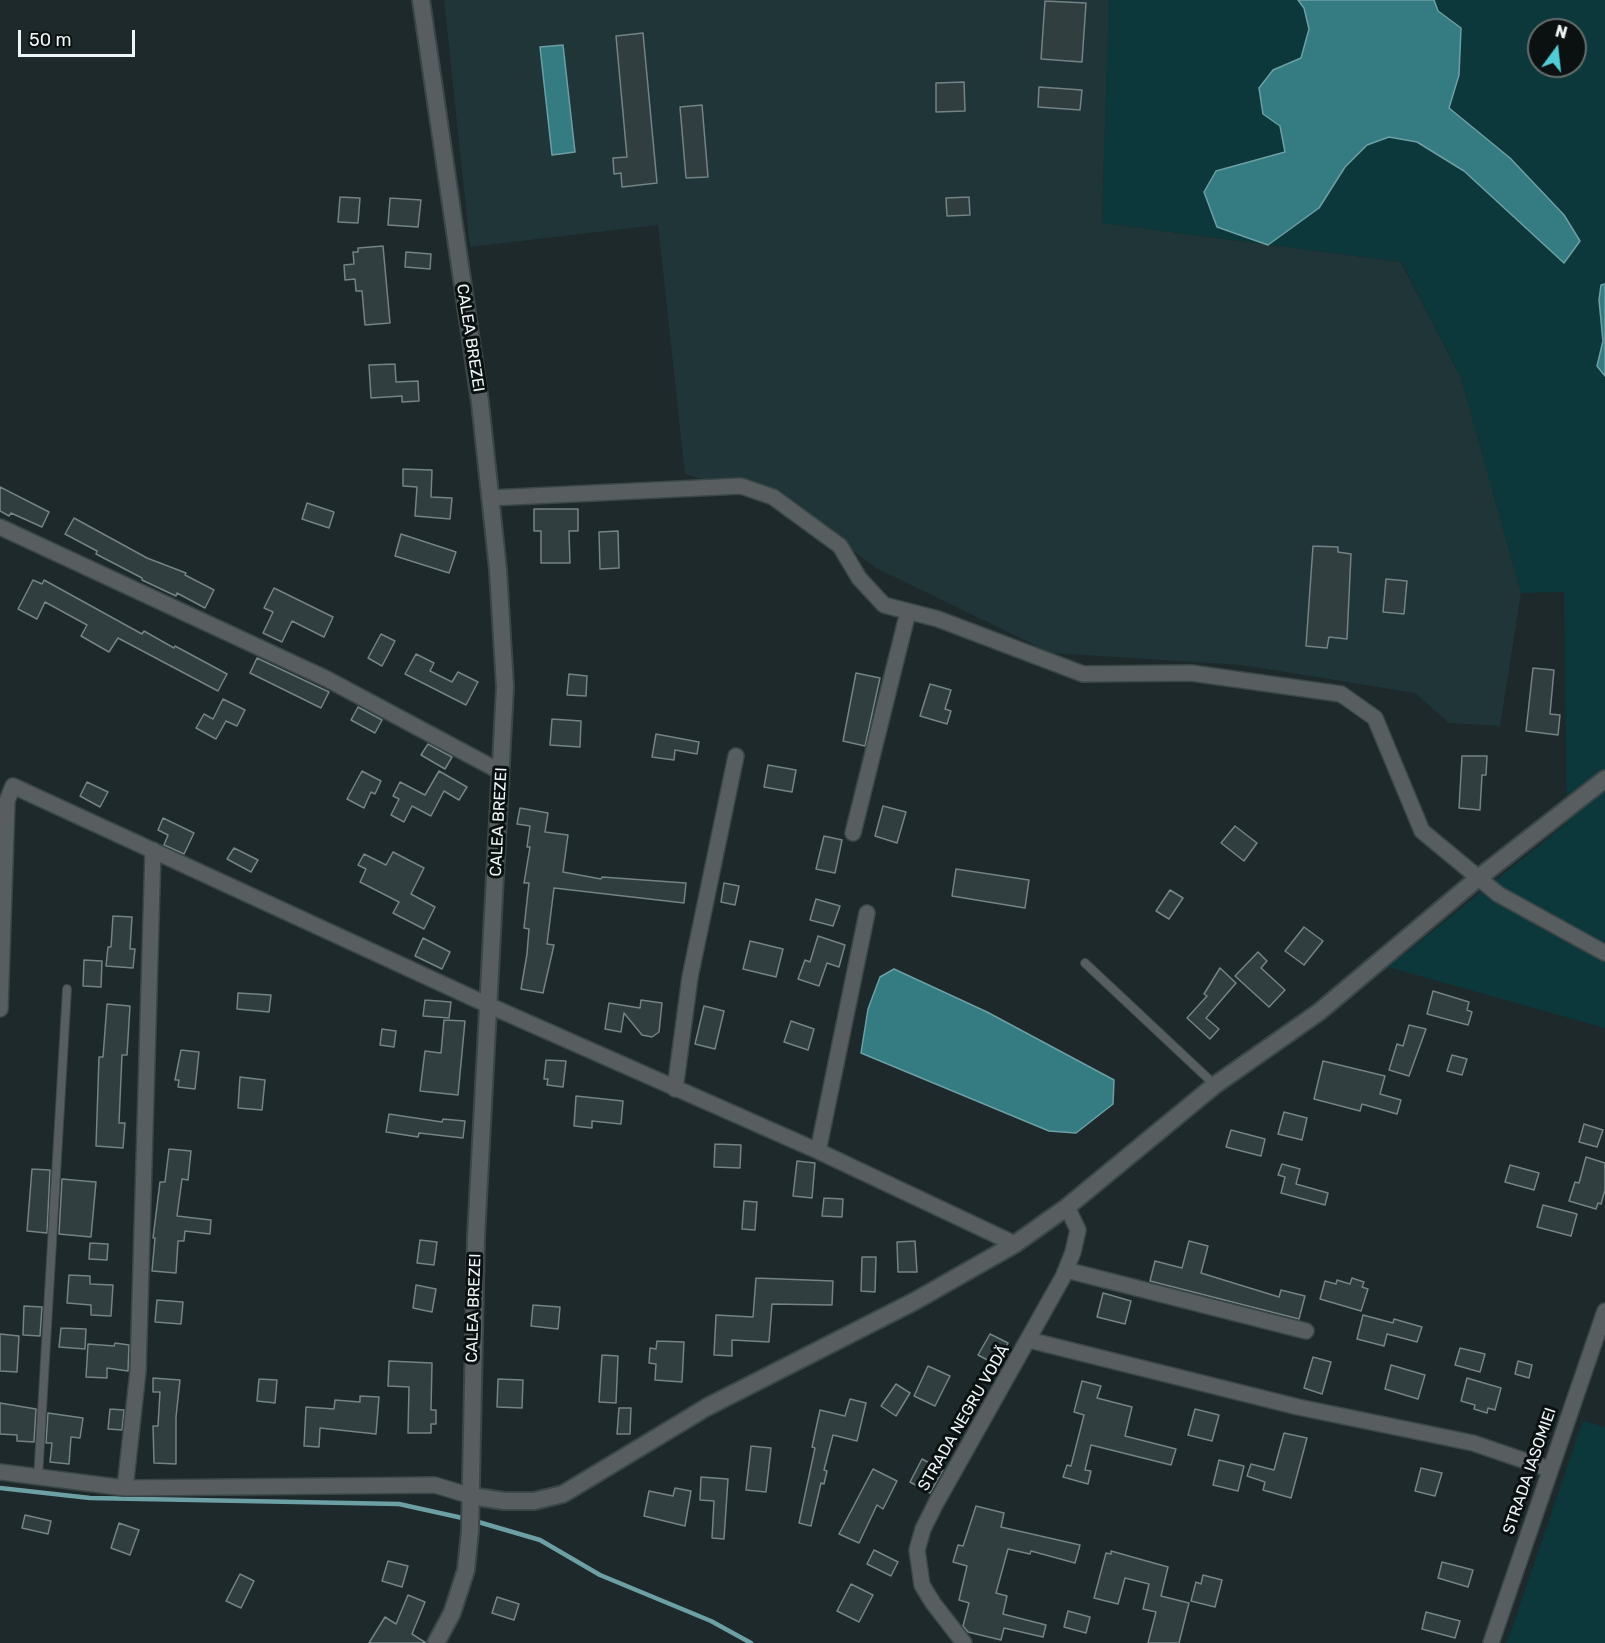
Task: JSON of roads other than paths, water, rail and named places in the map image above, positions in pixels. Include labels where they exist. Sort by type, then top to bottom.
[{"type":"street","name":"CALEA BREZEI","points":[[421,0],[480,402],[504,642],[505,687],[476,1237],[470,1531],[466,1570],[452,1612],[436,1643]]},
{"type":"street","points":[[490,498],[741,486],[773,497],[840,546],[859,578],[884,604],[938,619],[1083,674],[1191,674],[1341,694],[1375,718],[1422,831],[1477,879],[1498,894],[1605,953]]},
{"type":"street","points":[[0,527],[327,679],[501,772]]},
{"type":"street","points":[[853,833],[908,612]]},
{"type":"street","points":[[675,1089],[690,977],[736,756]]},
{"type":"street","points":[[0,1472],[125,1488],[435,1485],[471,1496],[504,1501],[534,1501],[563,1494],[706,1407],[915,1301],[1015,1244],[1067,1207],[1215,1085],[1319,1012],[1477,879],[1605,779]]},
{"type":"street","points":[[0,1009],[7,801],[13,786],[488,1005],[818,1151],[1015,1244]]},
{"type":"street","points":[[125,1488],[138,1371],[153,850]]},
{"type":"street","points":[[818,1151],[867,913]]},
{"type":"street","name":"STRADA NEGRU VODĂ","points":[[964,1643],[922,1585],[917,1550],[923,1529],[936,1503],[1066,1270],[1078,1230],[1067,1207]]},
{"type":"street","points":[[1066,1270],[1306,1331]]},
{"type":"street","name":"STRADA IASOMIEI","points":[[1491,1643],[1605,1311]]},
{"type":"street","points":[[1029,1340],[1298,1407],[1473,1443],[1549,1469]]},
{"type":"lane","points":[[1085,963],[1215,1085]]},
{"type":"lane","points":[[38,1478],[67,989]]},
{"type":"waterway","points":[[0,1488],[90,1498],[399,1504],[467,1519]]},
{"type":"waterway","points":[[475,1521],[540,1540],[600,1575],[711,1621],[751,1643]]}]
